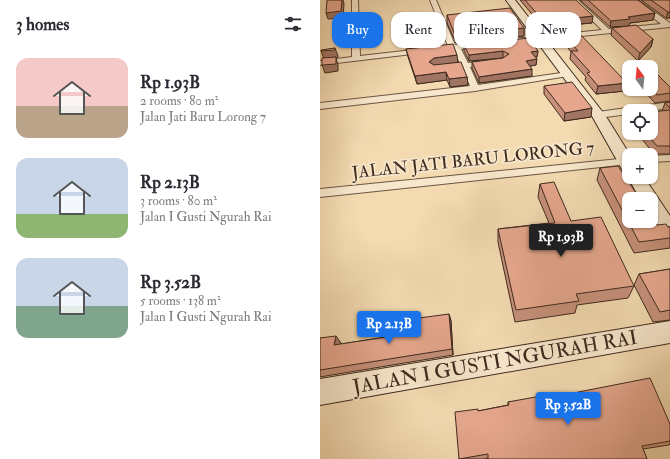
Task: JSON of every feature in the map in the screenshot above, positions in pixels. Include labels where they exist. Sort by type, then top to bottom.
[{"type":"street","points":[[355,0],[356,59]]},
{"type":"street","points":[[320,63],[454,47],[433,0]]},
{"type":"street","points":[[510,0],[526,20]]},
{"type":"street","points":[[574,0],[608,32]]},
{"type":"street","points":[[634,0],[668,25]]},
{"type":"street","points":[[581,34],[668,25]]},
{"type":"street","points":[[455,48],[465,65],[475,88]]},
{"type":"street","points":[[548,48],[598,115],[622,153]]},
{"type":"street","points":[[435,69],[496,62]]},
{"type":"street","points":[[320,106],[475,88],[568,74]]},
{"type":"street","points":[[598,115],[670,105]]},
{"type":"street","points":[[658,159],[670,158]]},
{"type":"street","name":"JALAN JATI BARU LORONG 7","points":[[320,193],[622,164]]},
{"type":"street","points":[[658,213],[670,232]]},
{"type":"street","name":"JALAN I GUSTI NGURAH RAI","points":[[320,392],[670,332]]},
{"type":"building","points":[[327,0],[342,0],[341,11],[326,13]]},
{"type":"building","points":[[525,0],[576,0],[593,16],[581,17],[581,12],[536,12]]},
{"type":"building","points":[[588,0],[638,0],[655,13],[628,17],[630,19],[611,21]]},
{"type":"building","points":[[651,0],[670,0],[670,12],[668,12]]},
{"type":"building","points":[[510,8],[513,12],[474,12]]},
{"type":"building","points":[[454,14],[454,32],[447,15]]},
{"type":"building","points":[[518,19],[524,28],[518,29]]},
{"type":"building","points":[[636,25],[653,39],[640,53],[612,28]]},
{"type":"building","points":[[581,35],[622,78],[622,84],[598,86],[587,73],[590,72],[571,51],[578,51],[576,48],[581,48]]},
{"type":"building","points":[[526,38],[526,48],[536,48],[538,51],[531,52],[537,59],[526,61],[532,69],[479,77],[472,62],[503,58],[509,54],[503,51],[469,55],[466,48],[518,48],[518,39]]},
{"type":"building","points":[[453,44],[457,55],[434,58],[429,62],[434,65],[461,62],[467,77],[449,79],[446,72],[415,76],[406,49],[446,48],[446,45]]},
{"type":"building","points":[[335,48],[335,50],[321,50]]},
{"type":"building","points":[[336,57],[336,64],[322,65],[322,58]]},
{"type":"building","points":[[658,75],[670,87],[670,93],[658,95]]},
{"type":"building","points":[[572,82],[592,108],[565,113],[544,86]]},
{"type":"building","points":[[670,102],[670,108],[665,103]]},
{"type":"building","points":[[670,110],[670,146],[657,146],[652,140],[658,140],[658,111]]},
{"type":"building","points":[[618,166],[622,172],[622,184],[630,184],[635,192],[622,192],[622,210],[600,168]]},
{"type":"building","points":[[554,182],[571,221],[601,217],[634,286],[576,294],[579,301],[516,310],[498,229],[555,223],[540,184]]},
{"type":"building","points":[[666,224],[670,227],[670,238],[639,242],[632,228],[658,228],[658,225]]},
{"type":"building","points":[[670,269],[670,310],[660,312],[639,274]]},
{"type":"building","points":[[449,314],[452,349],[320,370],[320,338],[336,336],[334,345],[419,332],[419,318]]},
{"type":"building","points":[[650,378],[670,424],[670,441],[642,446],[647,459],[488,459],[488,454],[459,459],[455,412],[478,409],[478,411],[509,405],[508,402],[552,394],[553,397]]}]
